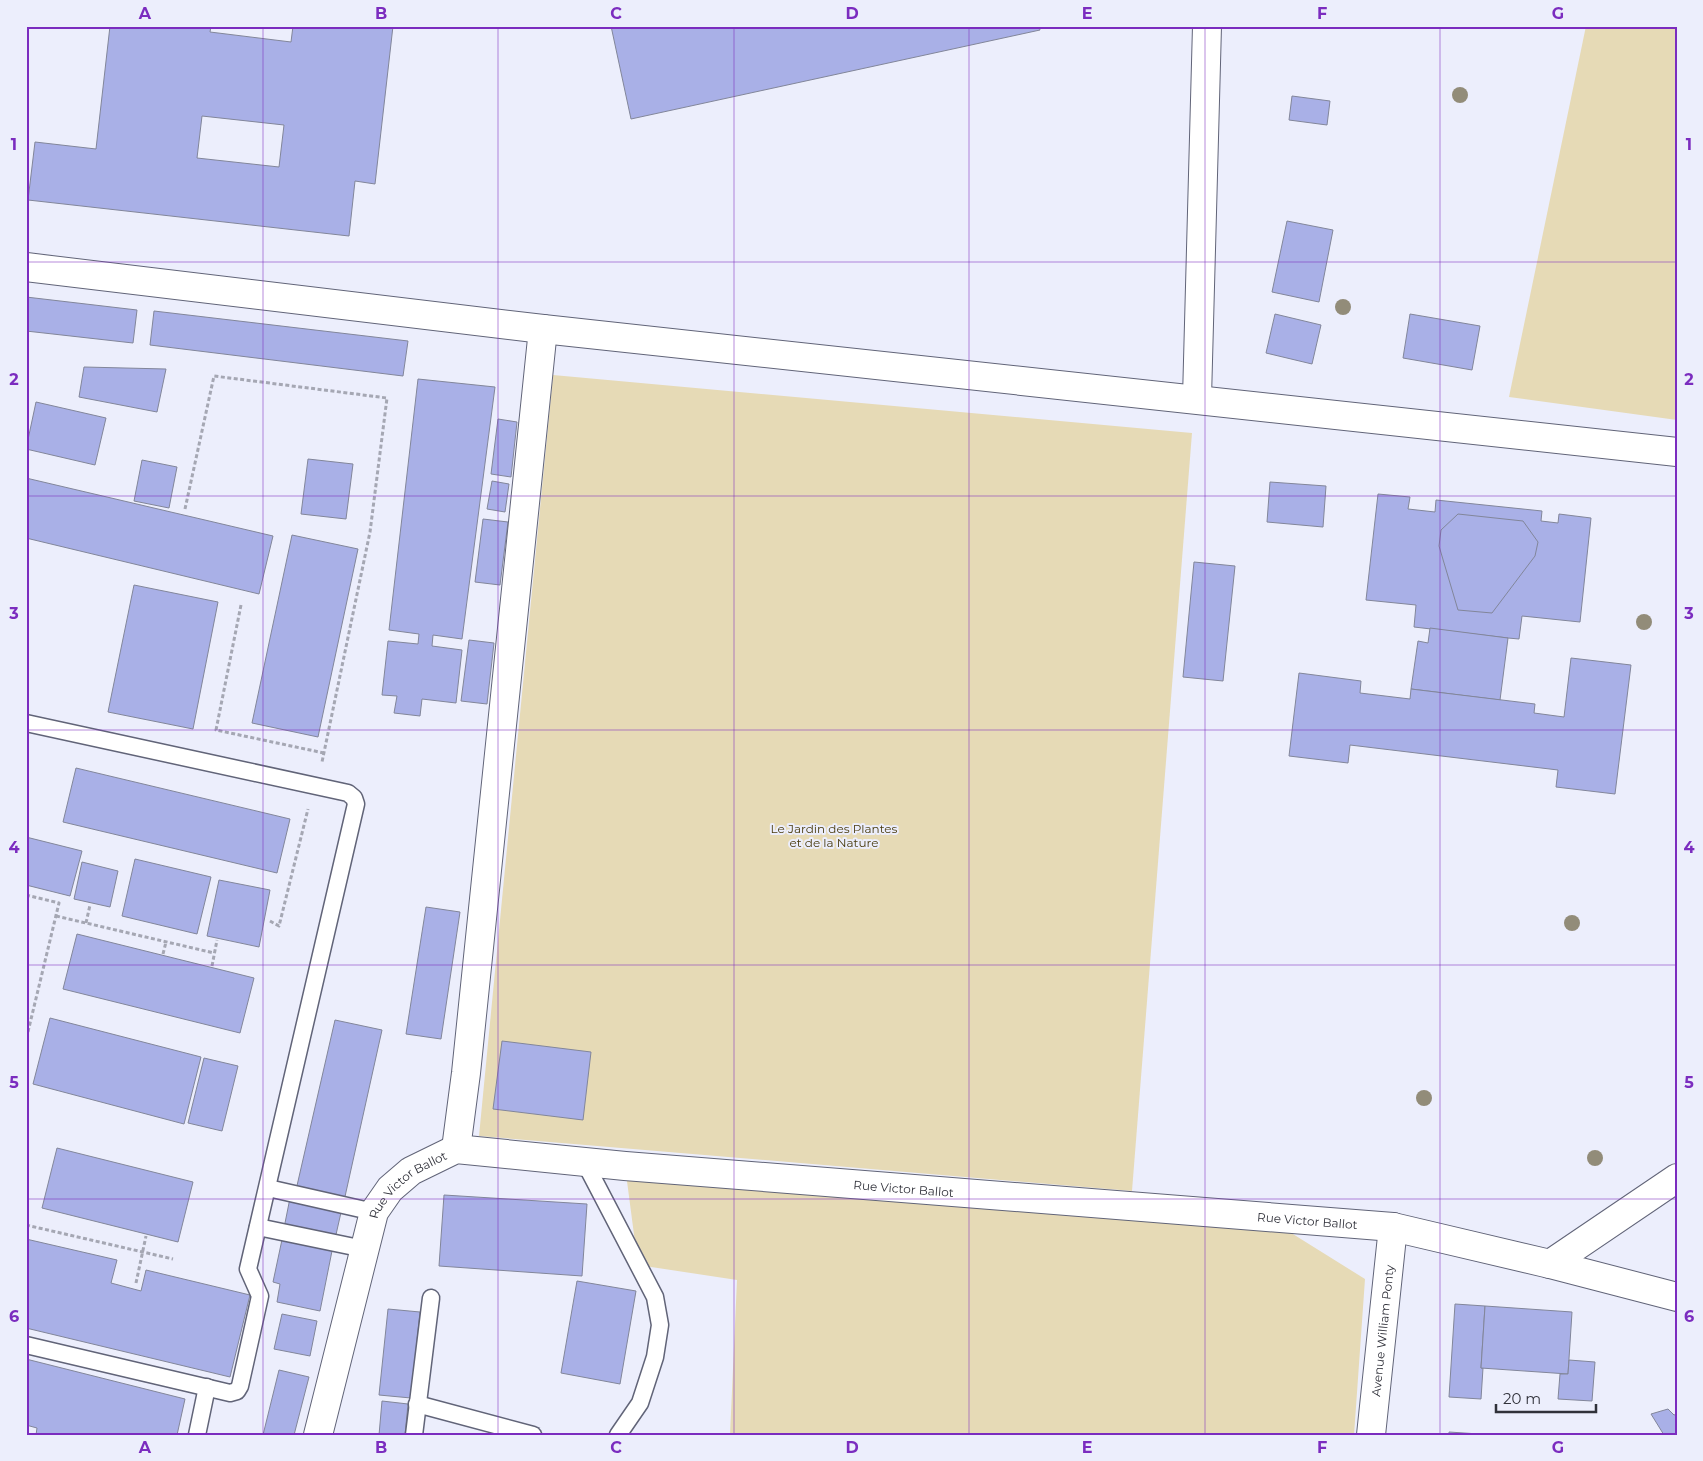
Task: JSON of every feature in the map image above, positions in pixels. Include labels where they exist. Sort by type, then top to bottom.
[{"type":"street","points":[[1197,398],[1207,26]]},
{"type":"street","points":[[26,267],[543,329],[1197,398],[1677,452]]},
{"type":"street","points":[[456,1149],[468,1054],[543,329]]},
{"type":"street","name":"Rue Victor Ballot","points":[[318,1435],[374,1212],[390,1189],[411,1171],[456,1149],[584,1162],[1393,1227],[1550,1264],[1677,1297]]},
{"type":"street","points":[[1550,1264],[1677,1178]]},
{"type":"street","name":"Avenue William Ponty","points":[[1371,1435],[1393,1227]]},
{"type":"lane","points":[[26,723],[348,793],[354,798],[356,804],[248,1269],[260,1296],[240,1386],[236,1391],[230,1393],[26,1345]]},
{"type":"lane","points":[[584,1162],[655,1297],[660,1325],[655,1357],[640,1403],[618,1435]]},
{"type":"lane","points":[[268,1188],[374,1212]]},
{"type":"lane","points":[[258,1227],[364,1249]]},
{"type":"lane","points":[[414,1435],[431,1298]]},
{"type":"lane","points":[[197,1435],[207,1387]]},
{"type":"lane","points":[[417,1404],[532,1435]]},
{"type":"path","points":[[185,509],[214,376],[387,398],[370,532],[324,753],[314,785],[279,926],[270,921]]},
{"type":"path","points":[[241,605],[216,730],[324,753]]},
{"type":"path","points":[[26,895],[59,903],[27,1029],[26,1040]]},
{"type":"path","points":[[86,923],[90,905]]},
{"type":"path","points":[[56,916],[214,953]]},
{"type":"path","points":[[212,966],[217,940]]},
{"type":"path","points":[[163,954],[166,942]]},
{"type":"path","points":[[26,1225],[173,1259]]},
{"type":"path","points":[[136,1284],[146,1236]]},
{"type":"green space","points":[[1586,26],[1677,26],[1677,420],[1509,397]]},
{"type":"green space","name":"Le Jardin des Plantes et de la Nature","points":[[553,375],[1192,433],[1132,1191],[479,1136]]},
{"type":"green space","points":[[625,1166],[1264,1216],[1365,1279],[1354,1435],[730,1435],[737,1280],[638,1265]]},
{"type":"building","points":[[110,26],[211,26],[210,32],[291,42],[293,26],[393,26],[375,184],[355,181],[349,236],[28,200],[35,142],[96,149]],"holes":[[[202,116],[284,125],[279,167],[197,158]]]},
{"type":"building","points":[[611,26],[1039,26],[1040,30],[631,119]]},
{"type":"building","points":[[1292,96],[1330,101],[1327,125],[1289,120]]},
{"type":"building","points":[[1287,221],[1333,230],[1319,302],[1272,292]]},
{"type":"building","points":[[26,297],[137,310],[133,343],[26,331]]},
{"type":"building","points":[[154,311],[408,341],[403,376],[150,345]]},
{"type":"building","points":[[1275,314],[1321,325],[1312,364],[1266,353]]},
{"type":"building","points":[[1410,314],[1480,326],[1472,370],[1403,358]]},
{"type":"building","points":[[84,367],[166,369],[157,412],[79,397]]},
{"type":"building","points":[[418,379],[495,387],[462,639],[433,635],[432,646],[462,650],[456,703],[422,699],[420,716],[394,713],[397,696],[382,695],[388,641],[418,644],[419,634],[389,630]]},
{"type":"building","points":[[36,402],[106,418],[95,465],[26,449]]},
{"type":"building","points":[[498,419],[517,422],[511,477],[491,474]]},
{"type":"building","points":[[308,459],[353,464],[346,519],[301,514]]},
{"type":"building","points":[[142,460],[177,467],[169,508],[134,501]]},
{"type":"building","points":[[26,478],[273,536],[259,594],[26,538]]},
{"type":"building","points":[[492,481],[509,484],[505,512],[487,509]]},
{"type":"building","points":[[1270,482],[1326,486],[1323,527],[1267,522]]},
{"type":"building","points":[[1378,494],[1410,497],[1408,509],[1435,512],[1436,500],[1542,511],[1541,521],[1558,523],[1559,514],[1591,518],[1580,622],[1522,616],[1519,639],[1508,638],[1414,627],[1416,605],[1366,600]]},
{"type":"building","points":[[1458,514],[1523,521],[1538,542],[1535,556],[1492,613],[1458,610],[1439,546],[1441,530]]},
{"type":"building","points":[[483,519],[508,522],[500,585],[475,582]]},
{"type":"building","points":[[292,535],[358,549],[318,737],[252,723]]},
{"type":"building","points":[[1194,562],[1235,566],[1223,681],[1183,677]]},
{"type":"building","points":[[134,585],[218,602],[193,729],[108,712]]},
{"type":"building","points":[[1430,628],[1508,638],[1500,700],[1411,689],[1418,641],[1428,643]]},
{"type":"building","points":[[469,640],[494,643],[487,704],[461,701]]},
{"type":"building","points":[[1571,658],[1631,665],[1615,794],[1556,787],[1558,770],[1350,745],[1348,763],[1289,756],[1299,673],[1361,681],[1360,693],[1410,699],[1411,689],[1535,704],[1534,713],[1564,717]]},
{"type":"building","points":[[76,768],[290,819],[277,873],[63,822]]},
{"type":"building","points":[[26,837],[82,851],[70,896],[26,885]]},
{"type":"building","points":[[135,859],[211,877],[197,934],[122,916]]},
{"type":"building","points":[[82,862],[118,871],[110,907],[74,899]]},
{"type":"building","points":[[219,880],[270,890],[259,947],[207,936]]},
{"type":"building","points":[[426,907],[460,912],[441,1039],[406,1034]]},
{"type":"building","points":[[77,934],[254,978],[240,1033],[63,989]]},
{"type":"building","points":[[50,1018],[201,1057],[184,1124],[33,1084]]},
{"type":"building","points":[[335,1020],[382,1030],[344,1201],[296,1190]]},
{"type":"building","points":[[502,1041],[591,1052],[583,1120],[493,1109]]},
{"type":"building","points":[[204,1058],[238,1066],[222,1131],[188,1123]]},
{"type":"building","points":[[57,1148],[193,1182],[178,1242],[42,1208]]},
{"type":"building","points":[[444,1195],[587,1204],[582,1276],[439,1266]]},
{"type":"building","points":[[290,1198],[342,1208],[335,1239],[284,1228]]},
{"type":"building","points":[[283,1235],[333,1246],[320,1311],[277,1302],[280,1284],[273,1282]]},
{"type":"building","points":[[26,1239],[117,1260],[111,1283],[141,1291],[146,1270],[250,1295],[230,1377],[26,1328]]},
{"type":"building","points":[[577,1281],[636,1291],[620,1384],[561,1373]]},
{"type":"building","points":[[1455,1304],[1485,1306],[1481,1399],[1449,1397]]},
{"type":"building","points":[[1485,1306],[1572,1312],[1568,1374],[1481,1368]]},
{"type":"building","points":[[388,1309],[420,1312],[411,1398],[379,1395]]},
{"type":"building","points":[[282,1314],[317,1321],[310,1356],[274,1349]]},
{"type":"building","points":[[26,1359],[185,1399],[177,1435],[36,1435],[37,1428],[26,1425]]},
{"type":"building","points":[[1569,1360],[1595,1362],[1592,1401],[1558,1399],[1560,1374],[1568,1374]]},
{"type":"building","points":[[279,1370],[309,1377],[294,1435],[263,1435]]},
{"type":"building","points":[[382,1401],[408,1404],[405,1435],[379,1435]]},
{"type":"building","points":[[1668,1409],[1674,1415],[1677,1414],[1677,1435],[1664,1435],[1651,1414]]},
{"type":"building","points":[[1449,1432],[1494,1435],[1449,1435]]}]
